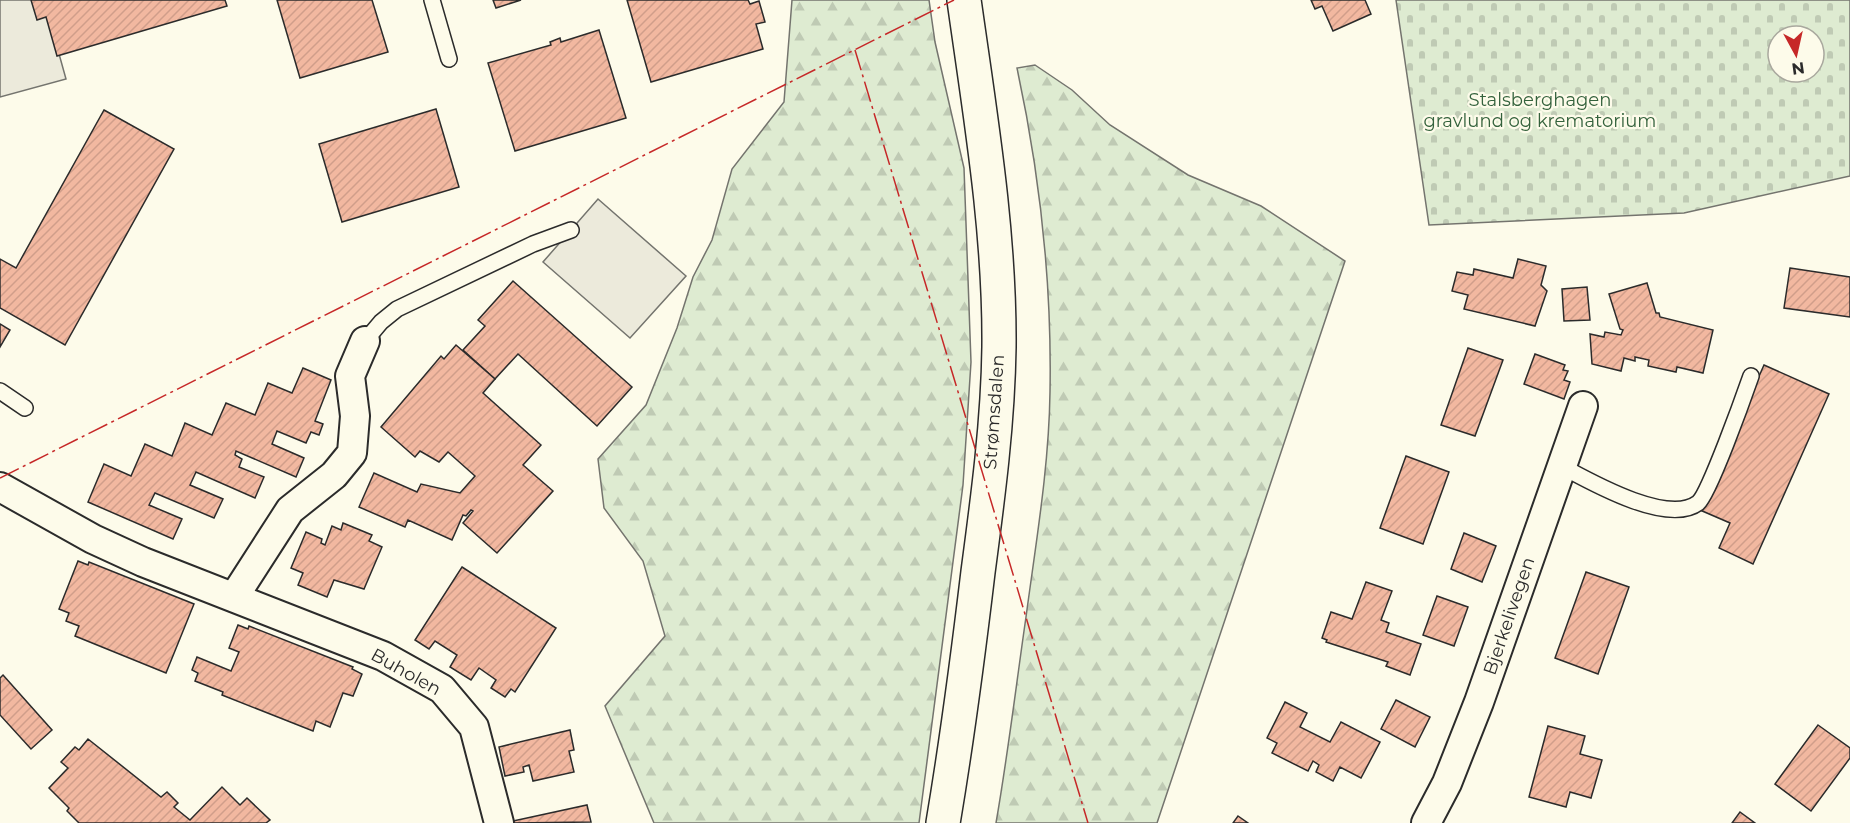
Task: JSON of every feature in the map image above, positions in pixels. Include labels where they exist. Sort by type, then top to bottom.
[{"type":"main road","name":"Strømsdalen","points":[[944,823],[988,490],[999,345],[989,187],[964,0]]},
{"type":"street","points":[[234,597],[290,510],[334,475],[352,453],[355,416],[350,376],[365,341]]},
{"type":"street","name":"Bjerkelivegen","points":[[1426,823],[1448,783],[1479,702],[1583,406]]},
{"type":"street","name":"Buholen","points":[[0,487],[93,539],[143,562],[383,656],[442,688],[474,727],[499,823]]},
{"type":"lane","points":[[432,0],[449,59]]},
{"type":"lane","points":[[365,341],[381,322],[398,309],[533,244],[571,230]]},
{"type":"lane","points":[[1561,466],[1613,493],[1650,506],[1689,507],[1697,504],[1709,484],[1751,376]]},
{"type":"lane","points":[[0,391],[26,408]]},
{"type":"green space","points":[[792,0],[929,0],[935,42],[964,168],[971,362],[963,485],[919,823],[654,823],[605,706],[665,636],[643,561],[604,508],[598,459],[646,405],[677,328],[693,277],[712,240],[732,169],[784,102]]},
{"type":"green space","name":"Stalsberghagen gravlund og krematorium","points":[[1396,0],[1850,0],[1850,176],[1684,213],[1429,225]]},
{"type":"green space","points":[[1035,65],[1072,90],[1110,125],[1188,175],[1261,206],[1345,261],[1157,823],[996,823],[1038,533],[1049,420],[1050,351],[1047,269],[1032,148],[1017,68]]},
{"type":"shaded area","points":[[0,0],[44,0],[66,79],[0,97]]},
{"type":"shaded area","points":[[598,199],[686,276],[630,338],[543,262]]},
{"type":"building","points":[[31,0],[225,0],[227,6],[57,56],[46,17],[37,20]]},
{"type":"building","points":[[277,0],[372,0],[388,52],[300,78]]},
{"type":"building","points":[[493,0],[521,0],[496,8]]},
{"type":"building","points":[[627,0],[748,0],[750,4],[759,1],[765,22],[756,24],[763,49],[651,82]]},
{"type":"building","points":[[1311,0],[1365,0],[1371,14],[1333,31],[1322,6],[1315,9]]},
{"type":"building","points":[[599,30],[626,118],[515,151],[488,63],[551,45],[550,42],[560,38],[561,42]]},
{"type":"building","points":[[436,109],[459,187],[342,222],[319,144]]},
{"type":"building","points":[[104,110],[174,149],[65,345],[0,308],[0,259],[16,268]]},
{"type":"building","points":[[1518,259],[1546,266],[1541,285],[1547,291],[1535,326],[1464,309],[1468,295],[1452,291],[1457,272],[1473,275],[1474,269],[1513,278]]},
{"type":"building","points":[[1790,268],[1850,277],[1850,317],[1784,308]]},
{"type":"building","points":[[513,281],[632,387],[597,426],[518,354],[495,379],[463,350],[485,326],[478,320]]},
{"type":"building","points":[[1647,283],[1656,313],[1659,313],[1660,317],[1713,330],[1703,373],[1677,367],[1676,372],[1648,366],[1649,360],[1635,357],[1635,361],[1624,358],[1621,371],[1592,364],[1590,334],[1604,337],[1605,332],[1621,335],[1623,330],[1620,329],[1609,294]]},
{"type":"building","points":[[1587,287],[1590,320],[1564,321],[1562,289]]},
{"type":"building","points":[[0,324],[10,330],[0,347]]},
{"type":"building","points":[[456,345],[495,379],[483,393],[541,445],[523,465],[553,491],[497,553],[463,523],[473,511],[471,510],[466,516],[463,515],[452,540],[408,520],[405,527],[359,507],[374,473],[417,492],[421,484],[460,493],[475,476],[448,452],[439,462],[420,451],[415,457],[381,427],[441,356],[444,359]]},
{"type":"building","points":[[1468,348],[1503,360],[1475,436],[1441,425]]},
{"type":"building","points":[[1535,354],[1565,365],[1563,370],[1568,371],[1564,380],[1570,382],[1564,399],[1524,384]]},
{"type":"building","points":[[1764,365],[1829,394],[1753,564],[1719,548],[1730,523],[1700,510]]},
{"type":"building","points":[[303,368],[331,380],[315,421],[323,424],[319,435],[311,432],[306,443],[277,431],[272,444],[304,458],[296,477],[236,451],[235,455],[242,459],[239,467],[264,477],[255,498],[196,472],[190,485],[223,499],[214,518],[155,493],[149,505],[182,519],[173,539],[88,502],[104,464],[131,476],[145,444],[172,456],[185,423],[212,435],[226,403],[255,415],[268,383],[292,393]]},
{"type":"building","points":[[1406,456],[1449,472],[1423,544],[1380,528]]},
{"type":"building","points":[[343,523],[372,535],[369,541],[382,547],[364,589],[334,580],[327,597],[298,585],[303,573],[291,568],[306,532],[322,539],[321,543],[325,545],[332,526],[341,530]]},
{"type":"building","points":[[1464,533],[1496,546],[1482,582],[1451,569]]},
{"type":"building","points":[[78,561],[88,565],[89,562],[194,604],[166,673],[75,636],[79,626],[66,621],[69,613],[59,609]]},
{"type":"building","points":[[462,567],[556,628],[515,692],[511,689],[505,697],[491,688],[496,680],[479,668],[471,680],[450,667],[457,655],[435,641],[429,649],[415,640]]},
{"type":"building","points":[[1586,572],[1629,587],[1598,674],[1555,658]]},
{"type":"building","points":[[1366,582],[1392,591],[1381,620],[1389,623],[1386,632],[1421,644],[1410,675],[1386,666],[1388,662],[1326,642],[1327,640],[1322,638],[1331,612],[1352,619]]},
{"type":"building","points":[[1437,596],[1468,607],[1454,646],[1423,635]]},
{"type":"building","points":[[238,625],[248,629],[249,626],[353,667],[352,669],[362,674],[353,696],[343,693],[330,727],[316,721],[313,731],[222,695],[223,692],[195,681],[198,673],[192,670],[197,657],[231,671],[239,652],[229,648]]},
{"type":"building","points":[[3,675],[52,730],[31,749],[0,715],[0,678]]},
{"type":"building","points":[[1396,700],[1430,717],[1415,747],[1381,729]]},
{"type":"building","points":[[1285,702],[1307,713],[1300,727],[1330,742],[1341,722],[1380,742],[1361,778],[1340,767],[1333,781],[1316,772],[1319,765],[1313,761],[1308,771],[1272,753],[1277,743],[1267,738]]},
{"type":"building","points":[[1818,725],[1850,748],[1850,758],[1811,811],[1775,784]]},
{"type":"building","points":[[1548,726],[1585,736],[1580,754],[1602,760],[1591,798],[1570,792],[1566,807],[1529,797]]},
{"type":"building","points":[[570,730],[574,750],[569,751],[574,772],[533,781],[529,765],[523,767],[524,772],[505,776],[499,747]]},
{"type":"building","points":[[88,739],[161,797],[167,792],[178,803],[174,807],[190,820],[222,787],[240,805],[247,798],[270,820],[266,823],[79,823],[67,811],[69,808],[49,788],[68,768],[61,762],[75,747],[79,750]]},
{"type":"building","points":[[587,805],[591,822],[514,823],[513,821]]},
{"type":"building","points":[[1740,812],[1755,823],[1732,823]]},
{"type":"building","points":[[1238,816],[1248,823],[1233,823]]},
{"type":"power","points":[[0,478],[954,0]]},
{"type":"power","points":[[855,50],[1088,823]]}]
